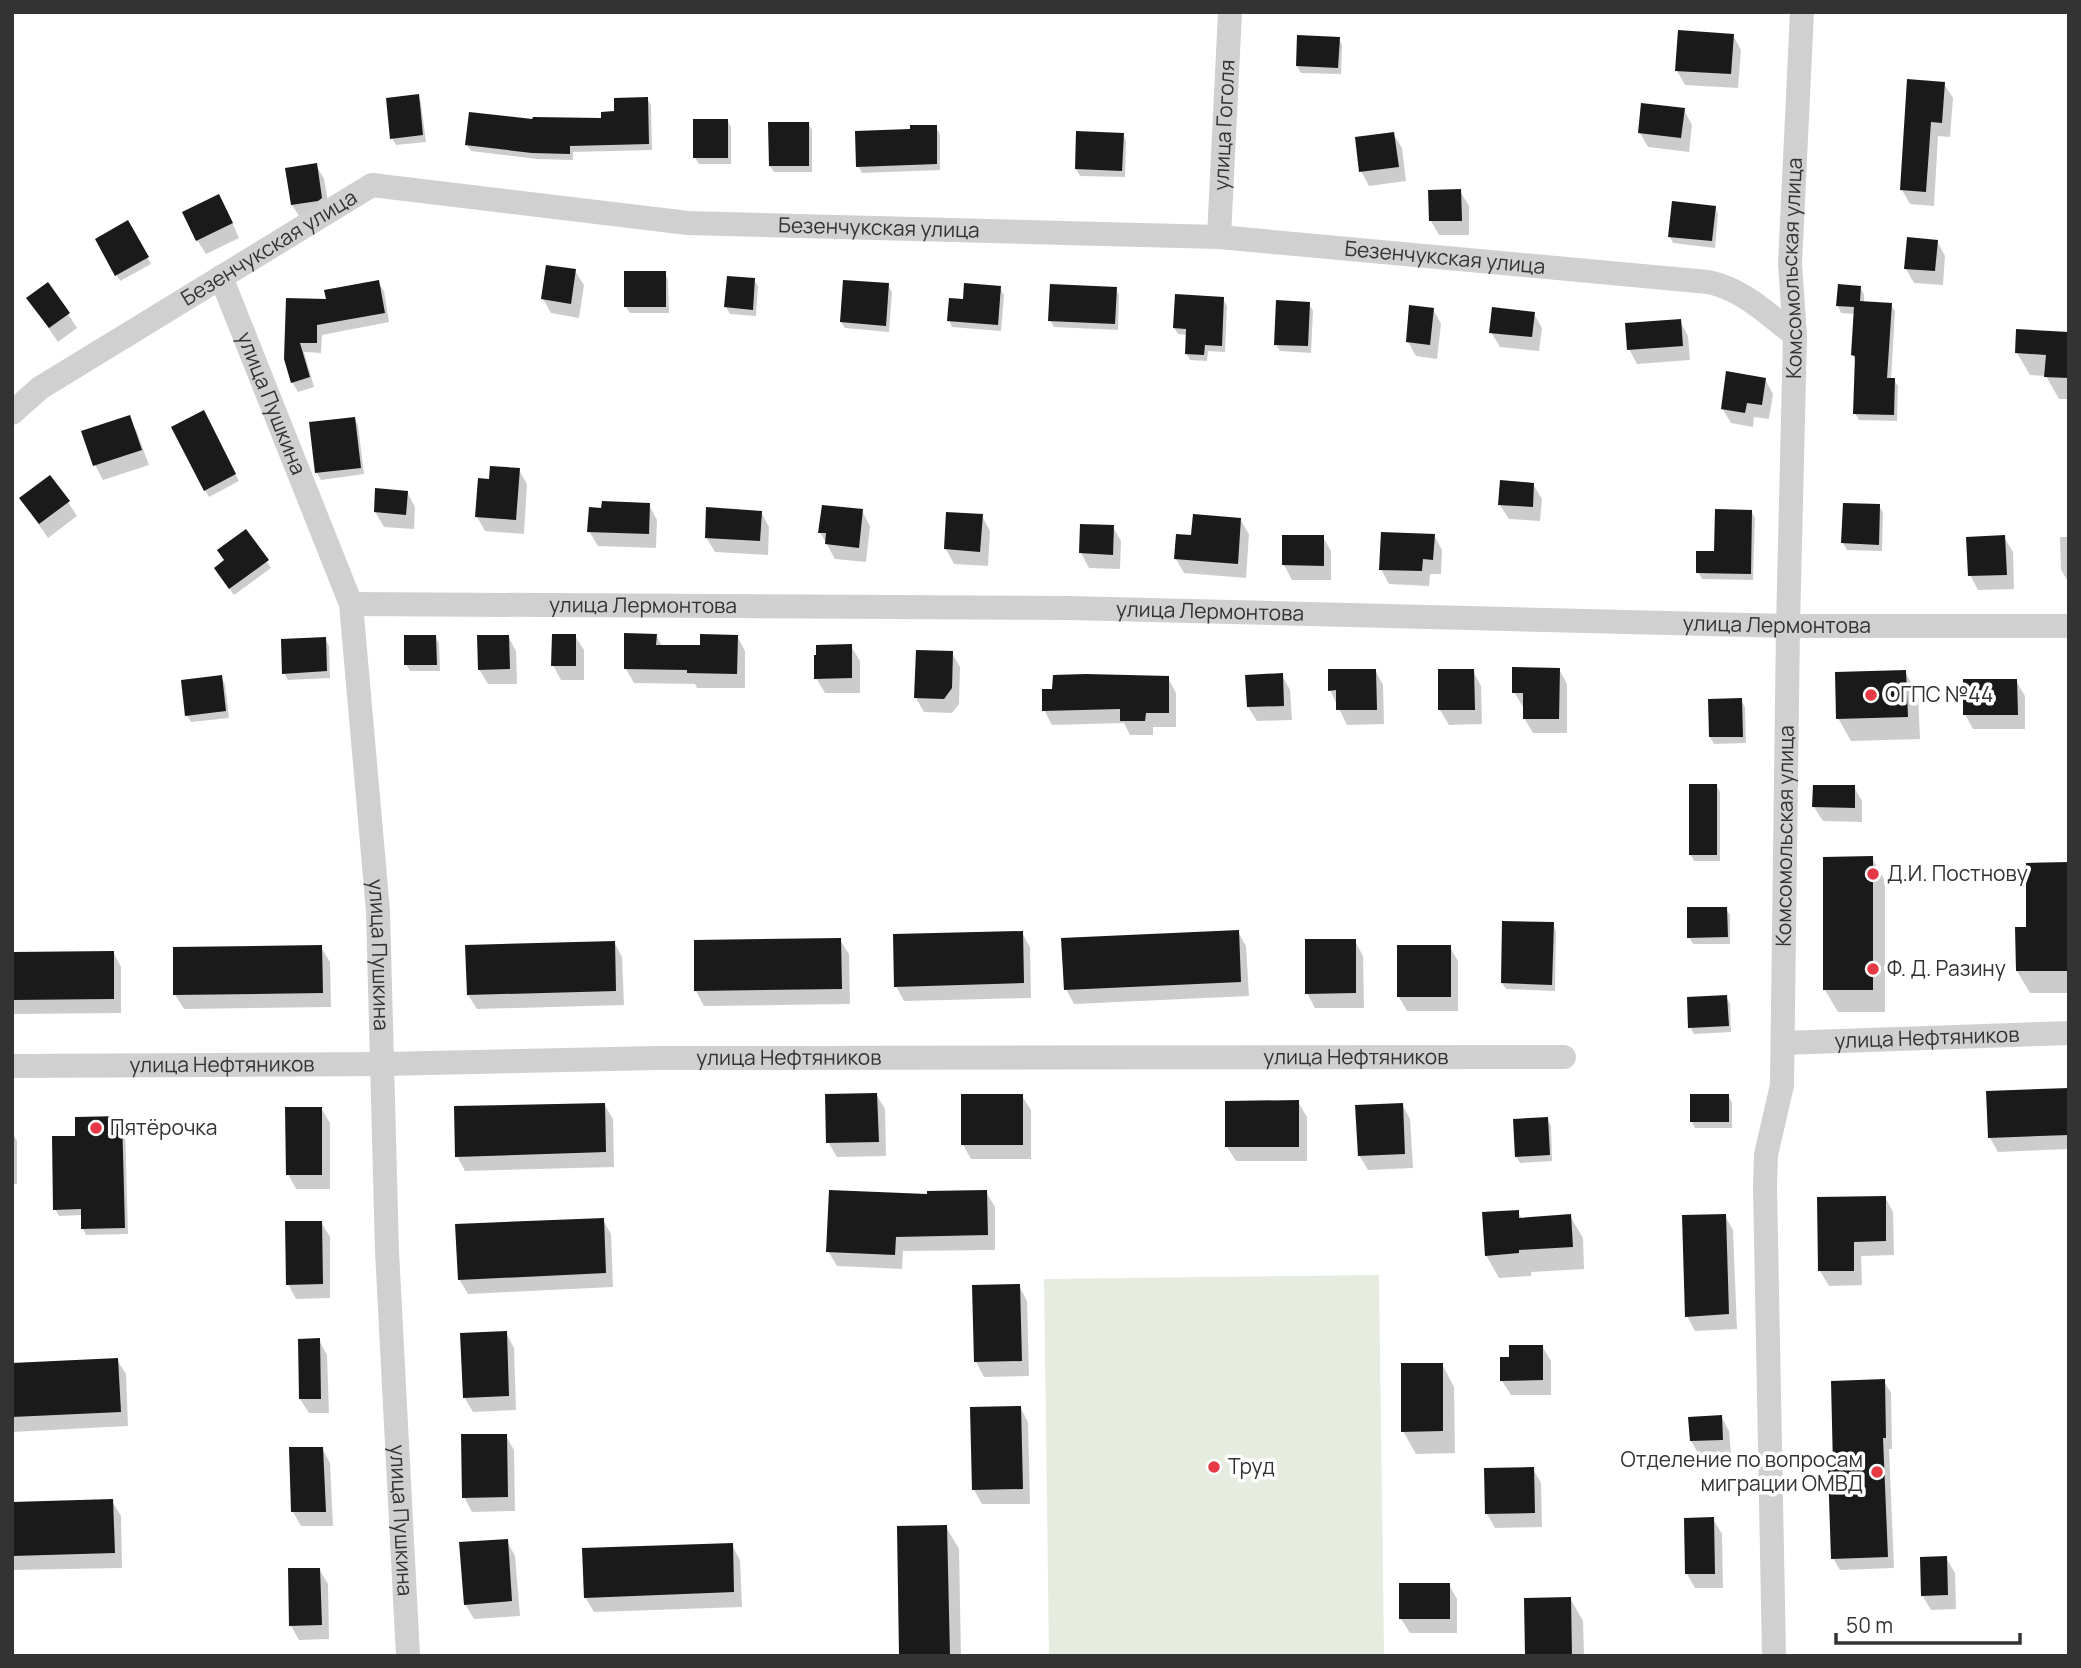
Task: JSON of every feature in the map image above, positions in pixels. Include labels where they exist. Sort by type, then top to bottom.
[{"type":"street","name":"улица Гоголя","points":[[1219,237],[1230,12]]},
{"type":"street","name":"Комсомольская улица","points":[[1774,1656],[1765,1187],[1766,1156],[1782,1085],[1795,335],[1790,264],[1802,12]]},
{"type":"street","name":"Безенчукская улица","points":[[12,413],[40,388],[372,185],[688,223],[1219,237],[1708,282],[1726,286],[1744,296],[1795,335]]},
{"type":"street","name":"улица Пушкина","points":[[221,277],[351,604],[378,911],[387,1251],[408,1656]]},
{"type":"street","name":"улица Лермонтова","points":[[351,604],[1070,608],[1788,626],[2069,625]]},
{"type":"street","name":"улица Нефтяников","points":[[1783,1043],[2069,1033]]},
{"type":"street","name":"улица Нефтяников","points":[[12,1066],[383,1064],[681,1058],[1564,1057]]},
{"type":"shaded area","name":"Труд","points":[[1379,1275],[1384,1656],[1049,1656],[1044,1279]]},
{"type":"building","points":[[1678,30],[1734,34],[1731,74],[1675,71]]},
{"type":"building","points":[[1297,35],[1340,37],[1338,68],[1296,66]]},
{"type":"building","points":[[1907,79],[1945,82],[1942,123],[1931,122],[1926,192],[1900,190]]},
{"type":"building","points":[[419,94],[423,135],[390,139],[386,98]]},
{"type":"building","points":[[648,97],[649,144],[570,146],[570,154],[532,153],[465,145],[469,112],[532,119],[601,118],[601,112],[614,111],[614,98]]},
{"type":"building","points":[[1641,103],[1685,108],[1681,138],[1638,133]]},
{"type":"building","points":[[693,119],[728,119],[728,158],[693,158]]},
{"type":"building","points":[[768,122],[809,122],[809,166],[769,166]]},
{"type":"building","points":[[910,125],[937,125],[937,164],[856,167],[855,131],[910,129]]},
{"type":"building","points":[[1076,131],[1124,133],[1122,171],[1075,169]]},
{"type":"building","points":[[1394,132],[1399,167],[1359,172],[1355,137]]},
{"type":"building","points":[[317,163],[322,198],[291,205],[285,168]]},
{"type":"building","points":[[1461,189],[1462,221],[1429,221],[1428,190]]},
{"type":"building","points":[[219,194],[233,223],[196,241],[182,212]]},
{"type":"building","points":[[1672,201],[1716,206],[1712,241],[1668,237]]},
{"type":"building","points":[[128,220],[149,257],[115,276],[95,239]]},
{"type":"building","points":[[1907,237],[1938,240],[1935,271],[1904,269]]},
{"type":"building","points":[[546,265],[576,269],[571,304],[541,299]]},
{"type":"building","points":[[624,271],[666,271],[666,307],[624,307]]},
{"type":"building","points":[[727,276],[755,278],[753,310],[724,307]]},
{"type":"building","points":[[379,280],[385,313],[317,325],[317,343],[300,343],[310,377],[291,383],[284,359],[286,298],[326,299],[324,290]]},
{"type":"building","points":[[843,280],[889,283],[886,326],[840,322]]},
{"type":"building","points":[[48,282],[70,313],[49,328],[26,298]]},
{"type":"building","points":[[964,283],[1001,286],[998,325],[947,321],[949,298],[963,299]]},
{"type":"building","points":[[1050,284],[1117,287],[1115,324],[1048,321]]},
{"type":"building","points":[[1838,284],[1861,286],[1860,301],[1892,303],[1887,378],[1895,378],[1894,415],[1853,414],[1855,356],[1851,355],[1854,307],[1836,306]]},
{"type":"building","points":[[1175,294],[1224,297],[1222,346],[1205,345],[1204,355],[1185,354],[1186,329],[1173,328]]},
{"type":"building","points":[[1276,300],[1310,302],[1308,346],[1274,345]]},
{"type":"building","points":[[1409,305],[1434,308],[1430,345],[1406,342]]},
{"type":"building","points":[[1492,307],[1535,312],[1532,337],[1489,333]]},
{"type":"building","points":[[1681,319],[1683,346],[1627,350],[1625,323]]},
{"type":"building","points":[[2016,329],[2069,332],[2069,378],[2044,377],[2046,355],[2015,353]]},
{"type":"building","points":[[1726,371],[1766,378],[1762,405],[1747,403],[1745,413],[1721,409]]},
{"type":"building","points":[[204,410],[236,474],[204,491],[171,427]]},
{"type":"building","points":[[130,415],[142,450],[93,466],[81,431]]},
{"type":"building","points":[[355,417],[361,468],[315,473],[309,422]]},
{"type":"building","points":[[490,466],[520,468],[516,520],[475,517],[478,478],[489,479]]},
{"type":"building","points":[[50,475],[70,501],[39,524],[19,498]]},
{"type":"building","points":[[1500,480],[1534,483],[1533,507],[1498,505]]},
{"type":"building","points":[[375,488],[408,491],[406,515],[374,512]]},
{"type":"building","points":[[602,501],[650,503],[649,534],[587,532],[589,507],[601,508]]},
{"type":"building","points":[[1843,503],[1880,504],[1879,545],[1841,543]]},
{"type":"building","points":[[822,505],[863,509],[859,548],[825,544],[826,533],[818,533]]},
{"type":"building","points":[[706,507],[762,511],[760,541],[705,538]]},
{"type":"building","points":[[1715,509],[1752,510],[1751,574],[1696,573],[1696,551],[1714,551]]},
{"type":"building","points":[[946,512],[983,514],[980,552],[944,549]]},
{"type":"building","points":[[1193,514],[1241,518],[1238,564],[1174,559],[1176,534],[1191,535]]},
{"type":"building","points":[[1080,524],[1114,525],[1113,555],[1079,553]]},
{"type":"building","points":[[246,529],[269,560],[229,589],[214,568],[224,560],[217,550]]},
{"type":"building","points":[[1381,532],[1435,534],[1433,560],[1423,559],[1422,571],[1379,570]]},
{"type":"building","points":[[1282,535],[1324,535],[1324,566],[1282,565]]},
{"type":"building","points":[[2005,535],[2007,575],[1968,576],[1966,537]]},
{"type":"building","points":[[624,633],[657,634],[656,645],[700,645],[700,634],[738,635],[737,674],[624,669]]},
{"type":"building","points":[[552,634],[576,634],[576,666],[551,666]]},
{"type":"building","points":[[404,635],[436,635],[437,665],[404,665]]},
{"type":"building","points":[[477,635],[509,635],[510,669],[478,670]]},
{"type":"building","points":[[326,637],[327,671],[282,674],[281,639]]},
{"type":"building","points":[[852,644],[852,678],[814,679],[816,645]]},
{"type":"building","points":[[916,650],[953,651],[952,688],[944,699],[914,698]]},
{"type":"building","points":[[1512,667],[1560,668],[1559,719],[1523,719],[1523,693],[1512,693]]},
{"type":"building","points":[[1328,669],[1376,669],[1377,710],[1336,710],[1336,690],[1328,691]]},
{"type":"building","points":[[1438,669],[1474,669],[1475,710],[1438,710]]},
{"type":"building","name":"ОГПС №44","points":[[1906,670],[1908,717],[1836,719],[1835,672]]},
{"type":"building","points":[[1283,673],[1284,706],[1247,707],[1245,675]]},
{"type":"building","points":[[222,675],[226,711],[185,716],[181,680]]},
{"type":"building","points":[[1053,675],[1169,676],[1169,713],[1146,713],[1145,721],[1120,721],[1120,709],[1042,711],[1042,689],[1052,689]]},
{"type":"building","points":[[1963,679],[2017,679],[2018,715],[1963,715]]},
{"type":"building","points":[[1742,698],[1743,737],[1709,737],[1708,699]]},
{"type":"building","points":[[1689,784],[1717,784],[1717,855],[1689,855]]},
{"type":"building","points":[[1813,785],[1855,785],[1855,808],[1812,807]]},
{"type":"building","points":[[1873,856],[1873,990],[1823,990],[1823,857]]},
{"type":"building","points":[[2069,862],[2069,971],[2016,971],[2015,927],[2026,927],[2026,863]]},
{"type":"building","points":[[1687,907],[1727,907],[1728,937],[1687,938]]},
{"type":"building","points":[[1502,921],[1554,922],[1552,985],[1501,983]]},
{"type":"building","points":[[1239,930],[1241,982],[1064,990],[1061,938]]},
{"type":"building","points":[[1023,931],[1024,983],[894,987],[893,934]]},
{"type":"building","points":[[841,938],[842,989],[694,991],[694,940]]},
{"type":"building","points":[[1305,939],[1356,939],[1356,993],[1305,994]]},
{"type":"building","points":[[615,941],[616,991],[467,995],[465,945]]},
{"type":"building","points":[[322,945],[323,993],[173,995],[173,947]]},
{"type":"building","points":[[1397,945],[1451,945],[1451,997],[1397,997]]},
{"type":"building","points":[[114,951],[114,999],[12,1000],[12,952]]},
{"type":"building","points":[[1727,995],[1729,1026],[1688,1028],[1687,997]]},
{"type":"building","points":[[2069,1088],[2069,1135],[1988,1138],[1986,1091]]},
{"type":"building","points":[[877,1093],[879,1142],[826,1143],[825,1094]]},
{"type":"building","points":[[961,1094],[1023,1094],[1023,1145],[961,1145]]},
{"type":"building","points":[[1690,1094],[1729,1094],[1729,1122],[1690,1122]]},
{"type":"building","points":[[1299,1100],[1299,1147],[1225,1147],[1225,1101]]},
{"type":"building","points":[[605,1103],[606,1152],[455,1157],[454,1106]]},
{"type":"building","points":[[1403,1103],[1405,1154],[1358,1156],[1355,1105]]},
{"type":"building","points":[[285,1107],[322,1107],[322,1175],[286,1175]]},
{"type":"building","points":[[122,1116],[125,1228],[81,1229],[81,1209],[53,1210],[52,1136],[75,1136],[75,1117]]},
{"type":"building","points":[[1548,1117],[1550,1155],[1515,1157],[1513,1119]]},
{"type":"building","points":[[829,1190],[927,1194],[927,1191],[987,1190],[988,1235],[896,1237],[895,1255],[826,1252]]},
{"type":"building","points":[[1886,1196],[1886,1241],[1854,1242],[1854,1271],[1818,1271],[1817,1197]]},
{"type":"building","points":[[1519,1210],[1519,1218],[1571,1214],[1573,1247],[1519,1250],[1519,1253],[1485,1256],[1482,1212]]},
{"type":"building","points":[[1726,1214],[1729,1314],[1685,1317],[1682,1215]]},
{"type":"building","points":[[604,1218],[606,1273],[458,1280],[455,1224]]},
{"type":"building","points":[[285,1221],[322,1221],[323,1284],[286,1285]]},
{"type":"building","points":[[1020,1284],[1022,1361],[974,1362],[972,1285]]},
{"type":"building","points":[[507,1331],[509,1396],[463,1398],[460,1333]]},
{"type":"building","points":[[320,1338],[321,1399],[299,1399],[298,1339]]},
{"type":"building","points":[[1509,1345],[1543,1345],[1543,1380],[1500,1381],[1500,1357],[1509,1357]]},
{"type":"building","points":[[118,1358],[121,1412],[12,1417],[12,1363]]},
{"type":"building","points":[[1401,1363],[1443,1363],[1443,1431],[1401,1432]]},
{"type":"building","points":[[1885,1379],[1886,1438],[1883,1438],[1888,1557],[1831,1559],[1828,1467],[1833,1467],[1831,1381]]},
{"type":"building","points":[[1021,1406],[1023,1489],[972,1490],[970,1407]]},
{"type":"building","points":[[1722,1415],[1723,1440],[1690,1441],[1688,1417]]},
{"type":"building","points":[[461,1434],[507,1434],[508,1497],[462,1498]]},
{"type":"building","points":[[289,1447],[323,1447],[326,1512],[291,1512]]},
{"type":"building","points":[[1534,1467],[1535,1513],[1485,1514],[1484,1468]]},
{"type":"building","points":[[113,1499],[115,1553],[12,1556],[12,1502]]},
{"type":"building","points":[[1714,1517],[1715,1574],[1685,1574],[1684,1518]]},
{"type":"building","points":[[947,1525],[950,1656],[899,1656],[897,1526]]},
{"type":"building","points":[[508,1539],[512,1601],[464,1605],[459,1542]]},
{"type":"building","points":[[733,1543],[734,1592],[584,1598],[582,1548]]},
{"type":"building","points":[[1947,1556],[1948,1595],[1921,1596],[1920,1557]]},
{"type":"building","points":[[288,1568],[320,1568],[322,1625],[289,1626]]},
{"type":"building","points":[[1399,1583],[1450,1583],[1450,1619],[1399,1619]]},
{"type":"building","points":[[1571,1597],[1572,1656],[1525,1656],[1524,1598]]},
{"type":"place","name":"ОГПС №44","points":[[1871,695]]},
{"type":"place","name":"Д.И. Постнову","points":[[1873,874]]},
{"type":"place","name":"Ф. Д. Разину","points":[[1873,969]]},
{"type":"place","name":"Пятёрочка","points":[[96,1128]]},
{"type":"place","name":"Труд","points":[[1214,1467]]},
{"type":"place","name":"Отделение по вопросам миграции ОМВД","points":[[1877,1472]]}]
